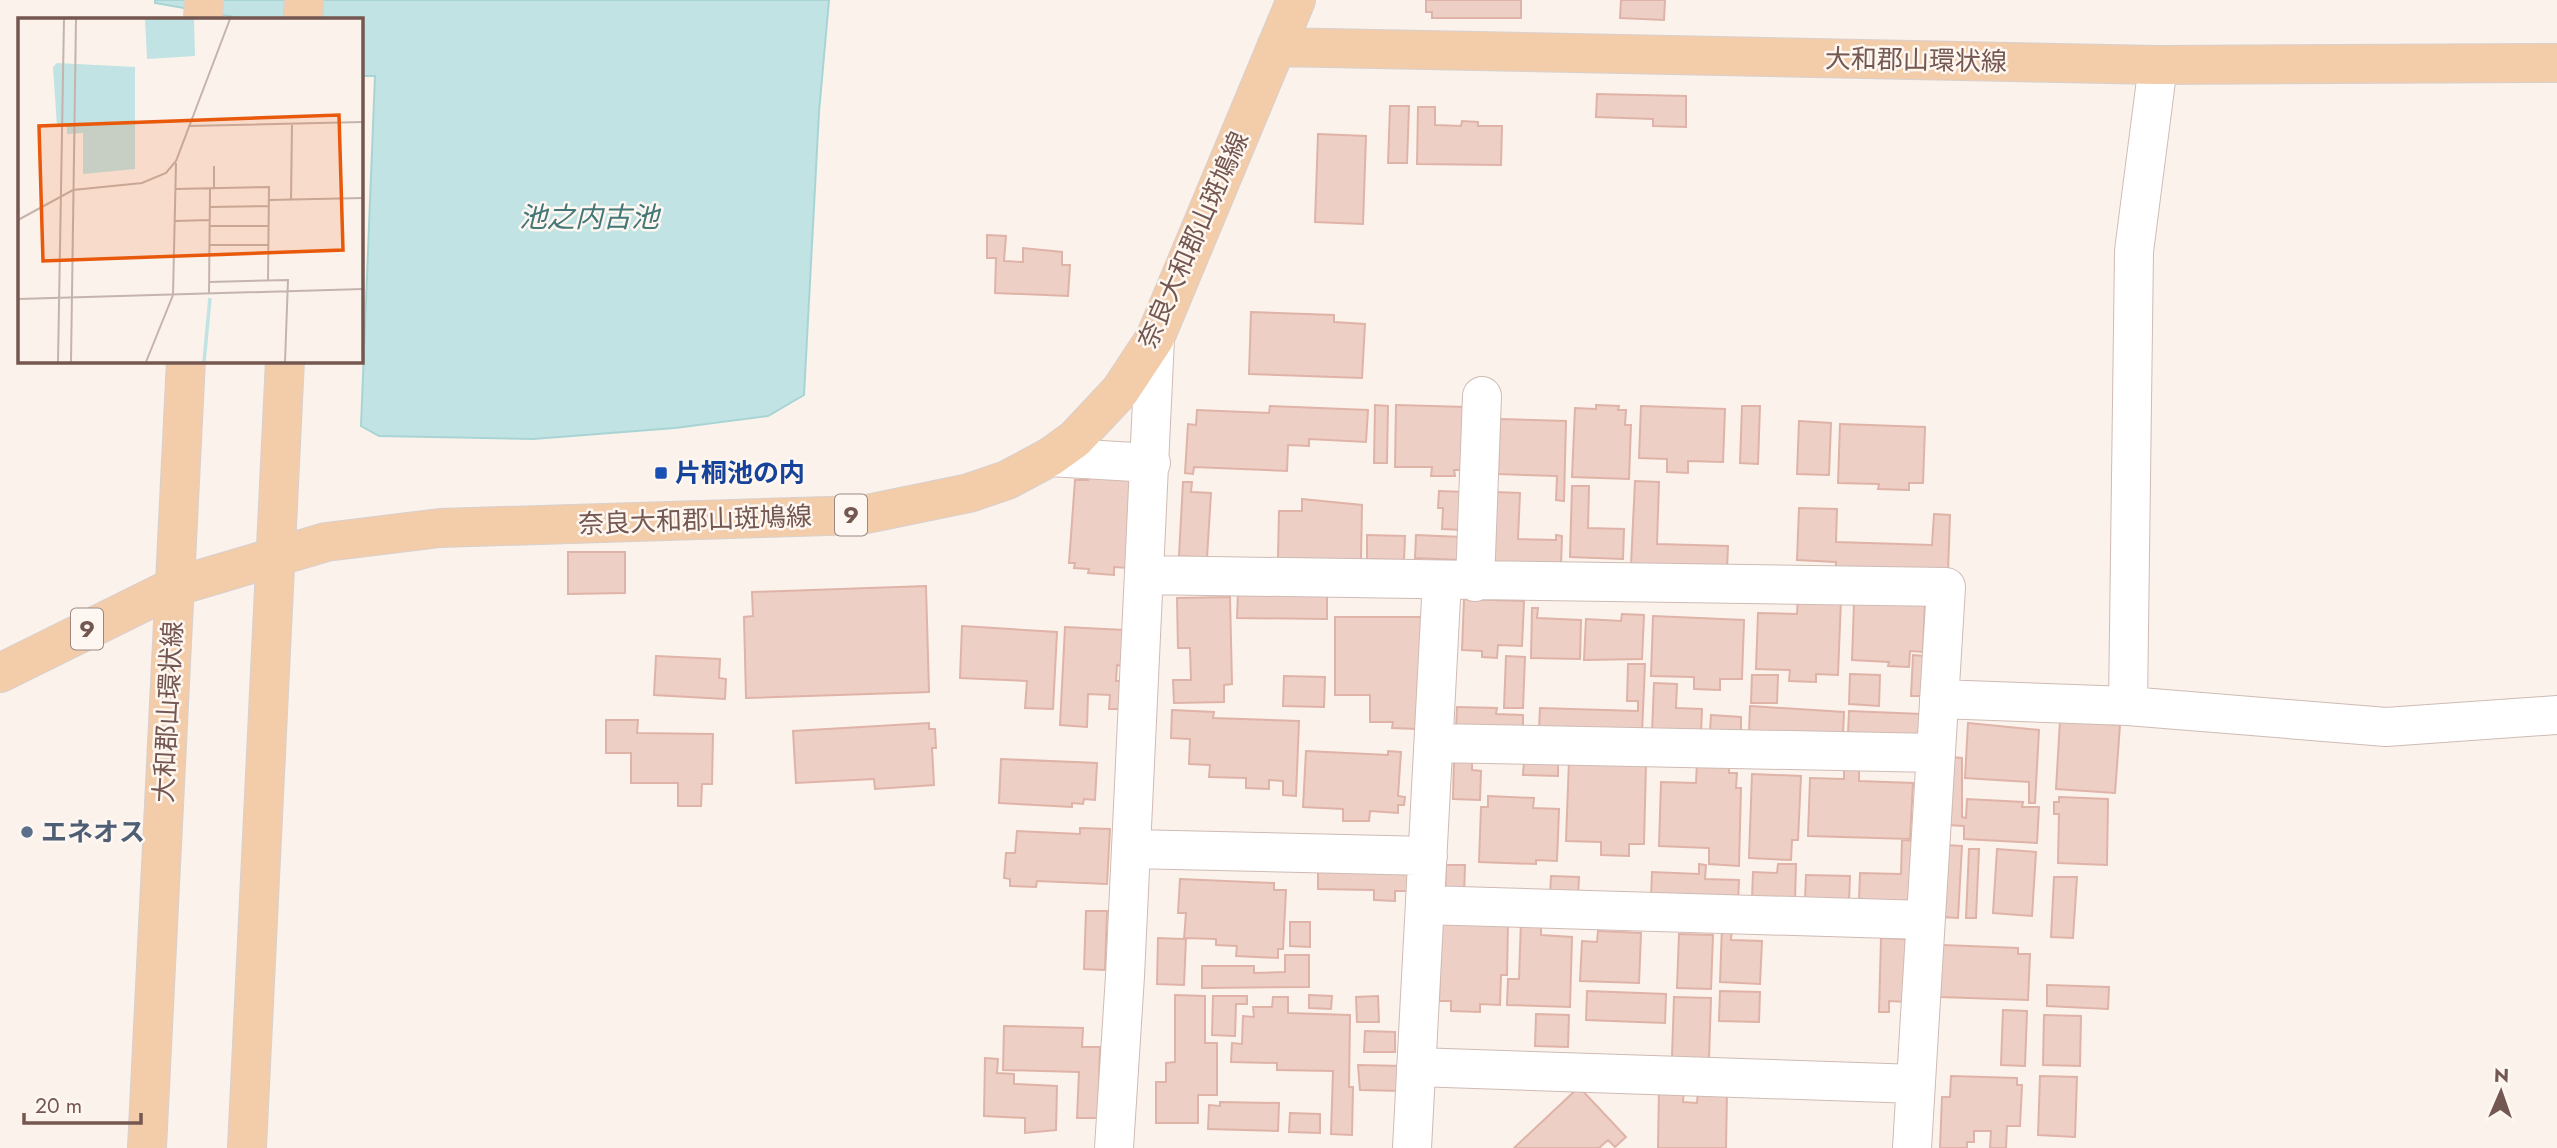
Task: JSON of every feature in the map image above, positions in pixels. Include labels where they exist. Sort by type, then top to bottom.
[{"type":"main road","points":[[303,18],[304,0]]},
{"type":"main road","name":"奈良大和郡山斑鳩線","points":[[0,673],[174,587],[326,542],[440,528],[862,514],[969,494],[1007,480],[1050,457],[1074,439],[1120,391],[1155,338],[1296,0]]},
{"type":"main road","name":"大和郡山環状線","points":[[1276,47],[2158,65],[2557,64]]},
{"type":"main road","name":"大和郡山環状線","points":[[147,1148],[186,362]]},
{"type":"main road","points":[[247,1148],[285,362]]},
{"type":"street","points":[[2128,706],[2134,251],[2158,65]]},
{"type":"street","points":[[1114,1148],[1151,463],[1155,338]]},
{"type":"street","points":[[1412,1148],[1434,743],[1482,396]]},
{"type":"street","points":[[1050,457],[1151,463]]},
{"type":"street","points":[[1145,575],[1946,587],[1912,1148]]},
{"type":"street","points":[[1939,699],[2128,706],[2386,727],[2557,715]]},
{"type":"street","points":[[1434,743],[1936,753]]},
{"type":"street","points":[[1131,849],[1428,856]]},
{"type":"street","points":[[1425,905],[1925,920]]},
{"type":"street","points":[[1416,1068],[1916,1084]]},
{"type":"water","name":"池之内古池","points":[[155,0],[829,0],[819,112],[804,395],[768,416],[675,428],[533,439],[379,436],[361,426],[375,76],[362,76],[362,18],[240,18],[155,3]]},
{"type":"building","points":[[1426,0],[1521,0],[1521,18],[1432,18],[1432,12],[1426,12]]},
{"type":"building","points":[[1621,0],[1665,0],[1664,20],[1620,18]]},
{"type":"building","points":[[1597,94],[1686,96],[1686,127],[1653,126],[1653,119],[1596,117]]},
{"type":"building","points":[[1390,106],[1409,106],[1407,163],[1388,163]]},
{"type":"building","points":[[1418,107],[1435,107],[1435,125],[1461,126],[1462,121],[1478,122],[1478,126],[1502,126],[1501,165],[1417,164]]},
{"type":"building","points":[[1318,134],[1366,136],[1363,224],[1315,222]]},
{"type":"building","points":[[987,235],[1006,236],[1004,261],[1023,262],[1023,248],[1062,252],[1062,265],[1070,265],[1068,296],[995,293],[996,258],[987,258]]},
{"type":"building","points":[[1251,312],[1334,315],[1334,322],[1365,324],[1362,378],[1249,374]]},
{"type":"building","points":[[1375,405],[1388,406],[1387,463],[1374,463]]},
{"type":"building","points":[[1396,405],[1467,407],[1466,470],[1454,470],[1455,476],[1431,476],[1432,467],[1395,467]]},
{"type":"building","points":[[1596,405],[1619,406],[1618,410],[1626,410],[1625,425],[1631,425],[1629,479],[1572,477],[1575,408],[1596,409]]},
{"type":"building","points":[[1270,406],[1368,410],[1366,442],[1309,439],[1309,446],[1288,445],[1287,471],[1194,467],[1193,474],[1185,473],[1188,424],[1196,425],[1197,410],[1269,413]]},
{"type":"building","points":[[1641,406],[1725,409],[1723,462],[1688,461],[1688,473],[1667,472],[1667,459],[1639,458]]},
{"type":"building","points":[[1742,406],[1760,406],[1758,464],[1740,463]]},
{"type":"building","points":[[1500,419],[1566,421],[1564,501],[1556,500],[1557,476],[1498,474]]},
{"type":"building","points":[[1799,421],[1831,423],[1829,475],[1797,474]]},
{"type":"building","points":[[1840,424],[1925,427],[1923,483],[1909,483],[1909,490],[1878,489],[1879,484],[1838,483]]},
{"type":"building","points":[[1088,477],[1133,480],[1128,568],[1114,567],[1114,575],[1088,573],[1089,569],[1074,568],[1075,563],[1069,563],[1075,480],[1088,480]]},
{"type":"building","points":[[1635,481],[1659,482],[1657,544],[1728,546],[1727,569],[1631,565]]},
{"type":"building","points":[[1183,482],[1192,482],[1191,492],[1211,493],[1207,558],[1179,556]]},
{"type":"building","points":[[1572,486],[1589,486],[1588,528],[1624,529],[1623,559],[1570,557]]},
{"type":"building","points":[[1439,491],[1465,492],[1463,530],[1442,529],[1443,508],[1438,508]]},
{"type":"building","points":[[1494,492],[1520,493],[1518,539],[1556,540],[1556,535],[1562,536],[1561,566],[1492,564]]},
{"type":"building","points":[[1302,499],[1362,505],[1361,560],[1278,558],[1279,511],[1302,511]]},
{"type":"building","points":[[1799,508],[1837,509],[1836,542],[1932,545],[1934,514],[1950,515],[1948,572],[1836,567],[1836,562],[1797,560]]},
{"type":"building","points":[[1367,535],[1405,536],[1404,560],[1367,559]]},
{"type":"building","points":[[1416,535],[1462,537],[1461,560],[1415,558]]},
{"type":"building","points":[[568,552],[625,552],[625,593],[568,594]]},
{"type":"building","points":[[926,586],[929,692],[746,698],[744,617],[753,616],[752,592]]},
{"type":"building","points":[[1238,592],[1327,593],[1327,619],[1237,618]]},
{"type":"building","points":[[1230,597],[1232,684],[1224,685],[1224,702],[1174,703],[1173,680],[1191,680],[1190,648],[1178,648],[1177,598]]},
{"type":"building","points":[[1798,597],[1841,599],[1838,675],[1816,674],[1816,682],[1789,681],[1790,670],[1756,669],[1758,613],[1797,614]]},
{"type":"building","points":[[1464,599],[1524,601],[1522,646],[1498,645],[1497,658],[1482,657],[1482,651],[1462,650]]},
{"type":"building","points":[[1854,602],[1925,602],[1923,652],[1910,651],[1909,667],[1888,666],[1889,662],[1852,660]]},
{"type":"building","points":[[1532,608],[1538,608],[1537,618],[1581,620],[1580,659],[1531,658]]},
{"type":"building","points":[[1622,614],[1644,615],[1642,659],[1584,660],[1586,619],[1621,621]]},
{"type":"building","points":[[1653,616],[1744,620],[1742,679],[1720,679],[1720,690],[1694,689],[1694,677],[1651,676]]},
{"type":"building","points":[[1335,617],[1421,617],[1421,737],[1418,729],[1392,728],[1393,722],[1370,722],[1370,695],[1335,695]]},
{"type":"building","points":[[962,626],[1057,632],[1053,709],[1025,708],[1027,681],[960,678]]},
{"type":"building","points":[[1065,627],[1124,630],[1122,666],[1117,665],[1116,681],[1122,681],[1121,709],[1109,709],[1110,695],[1088,694],[1087,727],[1060,725]]},
{"type":"building","points":[[1913,655],[1924,656],[1921,696],[1911,696]]},
{"type":"building","points":[[656,656],[720,659],[719,678],[726,679],[725,699],[654,695]]},
{"type":"building","points":[[1506,656],[1525,657],[1523,708],[1504,708]]},
{"type":"building","points":[[1628,664],[1645,664],[1642,733],[1539,730],[1540,708],[1638,711],[1638,701],[1627,701]]},
{"type":"building","points":[[1850,674],[1880,675],[1879,706],[1849,704]]},
{"type":"building","points":[[1752,675],[1778,675],[1777,703],[1751,703]]},
{"type":"building","points":[[1284,676],[1325,677],[1324,707],[1283,706]]},
{"type":"building","points":[[1654,683],[1677,684],[1676,708],[1702,709],[1701,733],[1652,732]]},
{"type":"building","points":[[1750,706],[1844,712],[1843,735],[1749,732]]},
{"type":"building","points":[[1457,707],[1497,708],[1496,714],[1523,715],[1523,732],[1456,729]]},
{"type":"building","points":[[1172,710],[1214,712],[1213,718],[1299,721],[1296,796],[1283,795],[1283,781],[1269,780],[1269,789],[1246,788],[1246,778],[1209,777],[1210,765],[1189,764],[1190,739],[1171,738]]},
{"type":"building","points":[[1849,711],[1921,714],[1920,737],[1848,734]]},
{"type":"building","points":[[1711,715],[1741,717],[1741,733],[1710,732]]},
{"type":"building","points":[[606,720],[638,720],[637,733],[713,734],[712,784],[702,784],[701,806],[678,806],[678,783],[631,783],[631,753],[606,753]]},
{"type":"building","points":[[2060,721],[2120,725],[2115,793],[2056,789]]},
{"type":"building","points":[[929,723],[929,729],[935,729],[936,748],[932,748],[934,785],[875,789],[874,779],[796,783],[793,731]]},
{"type":"building","points":[[1968,723],[2039,730],[2035,803],[2029,803],[2029,782],[1965,778]]},
{"type":"building","points":[[1306,751],[1388,755],[1388,751],[1401,752],[1398,796],[1405,797],[1404,805],[1398,805],[1398,813],[1370,811],[1369,821],[1343,821],[1343,809],[1303,807]]},
{"type":"building","points":[[1951,757],[1962,758],[1962,817],[1966,818],[1967,799],[2023,802],[2022,807],[2039,807],[2037,843],[1964,839],[1964,826],[1948,825]]},
{"type":"building","points":[[1001,759],[1097,763],[1095,800],[1084,799],[1083,804],[1072,803],[1072,807],[999,803]]},
{"type":"building","points":[[1454,759],[1472,759],[1472,770],[1481,771],[1480,800],[1453,799]]},
{"type":"building","points":[[1524,760],[1558,761],[1558,776],[1523,775]]},
{"type":"building","points":[[1569,760],[1646,763],[1644,844],[1629,844],[1629,856],[1601,855],[1601,842],[1566,841]]},
{"type":"building","points":[[1697,762],[1729,763],[1729,773],[1737,773],[1736,788],[1741,788],[1739,866],[1709,864],[1709,848],[1659,846],[1661,782],[1696,783]]},
{"type":"building","points":[[1844,766],[1859,767],[1859,781],[1913,783],[1910,839],[1808,836],[1810,778],[1844,779]]},
{"type":"building","points":[[1752,774],[1801,776],[1798,840],[1792,840],[1791,860],[1749,858]]},
{"type":"building","points":[[1488,796],[1534,798],[1533,808],[1559,809],[1557,861],[1536,860],[1536,864],[1479,862],[1481,807],[1488,807]]},
{"type":"building","points":[[2059,797],[2108,799],[2107,865],[2058,863],[2059,814],[2054,814],[2054,802],[2059,802]]},
{"type":"building","points":[[1080,828],[1110,829],[1107,884],[1037,881],[1036,887],[1010,886],[1010,879],[1004,878],[1006,853],[1015,853],[1017,831],[1080,834]]},
{"type":"building","points":[[1902,840],[1917,841],[1914,904],[1859,901],[1860,873],[1901,874]]},
{"type":"building","points":[[1945,845],[1962,846],[1958,918],[1941,917]]},
{"type":"building","points":[[1969,849],[1979,849],[1976,918],[1966,918]]},
{"type":"building","points":[[1997,849],[2036,852],[2032,916],[1993,913]]},
{"type":"building","points":[[1318,860],[1414,862],[1413,891],[1395,891],[1395,901],[1374,900],[1374,890],[1318,889]]},
{"type":"building","points":[[1699,864],[1706,865],[1705,879],[1739,880],[1738,902],[1651,898],[1652,872],[1699,874]]},
{"type":"building","points":[[1778,864],[1796,864],[1795,901],[1752,899],[1753,872],[1777,873]]},
{"type":"building","points":[[1446,865],[1465,865],[1464,896],[1445,895]]},
{"type":"building","points":[[1806,875],[1850,876],[1849,902],[1805,900]]},
{"type":"building","points":[[1551,876],[1579,877],[1578,897],[1550,896]]},
{"type":"building","points":[[2054,877],[2077,877],[2073,938],[2051,937]]},
{"type":"building","points":[[1180,879],[1274,883],[1274,890],[1286,890],[1283,949],[1278,949],[1278,958],[1236,956],[1237,946],[1216,945],[1216,939],[1186,938],[1184,985],[1157,984],[1158,938],[1184,939],[1186,913],[1178,913]]},
{"type":"building","points":[[1086,911],[1107,911],[1105,970],[1084,969]]},
{"type":"building","points":[[1521,920],[1541,921],[1541,935],[1572,937],[1570,1007],[1507,1005],[1508,979],[1519,979]]},
{"type":"building","points":[[1442,921],[1508,923],[1507,975],[1501,975],[1500,1005],[1480,1004],[1480,1012],[1451,1011],[1451,1001],[1439,1001]]},
{"type":"building","points":[[1290,922],[1310,922],[1310,947],[1290,946]]},
{"type":"building","points":[[1722,926],[1732,926],[1731,940],[1762,941],[1760,984],[1720,982]]},
{"type":"building","points":[[1598,931],[1641,933],[1639,983],[1580,981],[1582,941],[1597,942]]},
{"type":"building","points":[[1679,934],[1713,935],[1711,989],[1677,988]]},
{"type":"building","points":[[1881,938],[1910,939],[1907,1002],[1889,1001],[1889,1012],[1879,1012]]},
{"type":"building","points":[[1942,945],[2018,948],[2018,954],[2030,954],[2028,1000],[1940,997]]},
{"type":"building","points":[[1285,955],[1309,955],[1309,987],[1202,988],[1202,966],[1254,966],[1254,973],[1285,972]]},
{"type":"building","points":[[2047,985],[2109,987],[2108,1009],[2047,1006]]},
{"type":"building","points":[[1587,991],[1666,994],[1665,1023],[1586,1020]]},
{"type":"building","points":[[1720,991],[1760,992],[1759,1022],[1719,1021]]},
{"type":"building","points":[[1175,995],[1205,996],[1205,1043],[1217,1043],[1217,1095],[1198,1095],[1198,1123],[1156,1123],[1156,1082],[1166,1082],[1166,1063],[1175,1062]]},
{"type":"building","points":[[1309,995],[1332,996],[1331,1009],[1309,1008]]},
{"type":"building","points":[[1213,996],[1247,996],[1247,1004],[1236,1004],[1235,1036],[1212,1035]]},
{"type":"building","points":[[1378,996],[1379,1022],[1357,1022],[1356,997]]},
{"type":"building","points":[[1273,997],[1288,997],[1288,1013],[1350,1015],[1349,1087],[1353,1087],[1352,1135],[1331,1134],[1333,1071],[1277,1070],[1277,1063],[1231,1062],[1232,1043],[1242,1044],[1243,1016],[1254,1017],[1253,1007],[1272,1007]]},
{"type":"building","points":[[1674,997],[1711,998],[1709,1059],[1672,1058]]},
{"type":"building","points":[[2003,1010],[2027,1011],[2025,1066],[2001,1065]]},
{"type":"building","points":[[1536,1014],[1569,1015],[1568,1047],[1535,1046]]},
{"type":"building","points":[[2044,1015],[2081,1016],[2080,1066],[2043,1065]]},
{"type":"building","points":[[1004,1026],[1083,1028],[1082,1047],[1100,1047],[1098,1118],[1077,1118],[1079,1072],[1003,1070]]},
{"type":"building","points":[[1365,1031],[1395,1032],[1395,1052],[1364,1052]]},
{"type":"building","points":[[985,1058],[998,1059],[997,1073],[1014,1074],[1014,1084],[1057,1086],[1056,1130],[1025,1133],[1025,1118],[984,1116]]},
{"type":"building","points":[[1358,1065],[1403,1066],[1402,1091],[1360,1090]]},
{"type":"building","points":[[1951,1076],[2017,1078],[2017,1085],[2022,1085],[2020,1126],[2007,1126],[2006,1148],[1990,1148],[1991,1131],[1974,1131],[1974,1142],[1967,1142],[1967,1148],[1940,1148],[1942,1097],[1950,1097]]},
{"type":"building","points":[[2040,1076],[2077,1077],[2075,1137],[2038,1135]]},
{"type":"building","points":[[1579,1087],[1626,1137],[1615,1147],[1608,1140],[1599,1148],[1514,1148]]},
{"type":"building","points":[[1659,1089],[1684,1089],[1683,1102],[1697,1103],[1698,1090],[1727,1091],[1726,1148],[1658,1148]]},
{"type":"building","points":[[1220,1102],[1279,1103],[1278,1131],[1208,1129],[1209,1105],[1220,1106]]},
{"type":"building","points":[[1290,1113],[1320,1114],[1320,1133],[1289,1132]]},
{"type":"place","name":"片桐池の内","points":[[661,473]]},
{"type":"place","name":"エネオス","points":[[27,832]]}]
